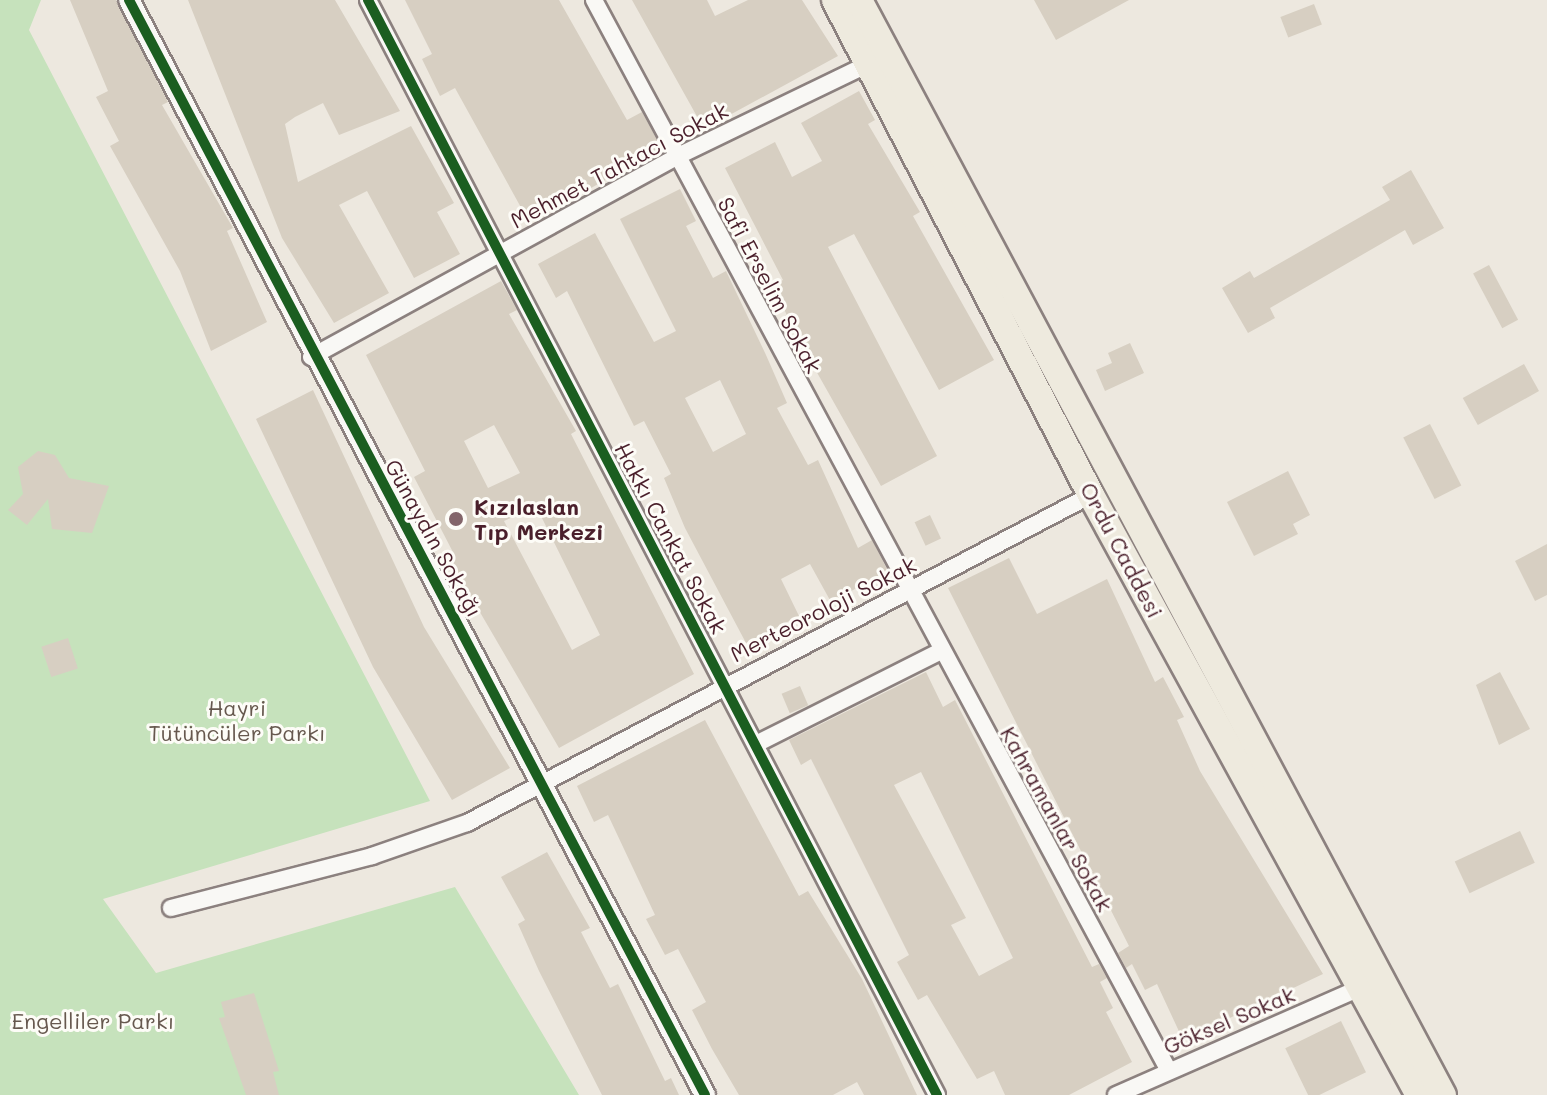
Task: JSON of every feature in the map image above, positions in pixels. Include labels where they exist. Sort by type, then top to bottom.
[{"type":"main road","name":"Ordu Caddesi","points":[[835,0],[1091,495],[1419,1095]]},
{"type":"main road","name":"Ordu Caddesi","points":[[859,0],[1443,1095]]},
{"type":"street","name":"Günaydın Sokağı","points":[[129,0],[311,357],[543,778],[705,1095]]},
{"type":"street","name":"Hakkı Cankat Sokak","points":[[368,0],[937,1095]]},
{"type":"street","name":"Safi Erselim Sokak","points":[[594,0],[908,590]]},
{"type":"street","name":"Mehmet Tahtacı Sokak","points":[[311,357],[676,157],[868,64]]},
{"type":"street","name":"Merteoroloji Sokak","points":[[171,908],[454,828],[543,778],[1091,495]]},
{"type":"street","name":"Kahramanlar Sokak","points":[[908,590],[1168,1069]]},
{"type":"street","points":[[756,744],[941,651]]},
{"type":"street","name":"Göksel Sokak","points":[[1116,1095],[1168,1069],[1360,988]]},
{"type":"green space","points":[[0,0],[41,0],[29,30],[430,801],[103,899],[156,973],[455,887],[579,1095],[0,1095]]},
{"type":"building","points":[[70,0],[116,0],[168,102],[162,105],[233,228],[227,231],[267,322],[211,351],[180,271],[110,146],[119,141],[96,97],[108,91]]},
{"type":"building","points":[[188,0],[335,0],[400,111],[339,135],[323,103],[295,117],[285,124],[298,182],[411,126],[454,203],[437,212],[460,254],[414,278],[367,191],[339,205],[389,293],[334,323],[282,238]]},
{"type":"building","points":[[405,0],[559,0],[627,120],[642,112],[662,149],[529,222],[455,88],[440,96],[422,59],[432,54]]},
{"type":"building","points":[[632,0],[707,0],[715,16],[748,0],[802,0],[838,56],[704,129]]},
{"type":"building","points":[[1034,0],[1129,0],[1056,40]]},
{"type":"building","points":[[1314,4],[1322,25],[1288,37],[1280,17]]},
{"type":"building","points":[[859,91],[875,120],[868,124],[920,212],[913,216],[994,360],[939,390],[854,234],[828,247],[937,456],[881,486],[793,330],[774,285],[783,280],[725,168],[775,142],[792,177],[822,161],[801,123]]},
{"type":"building","points":[[1411,170],[1444,228],[1413,245],[1405,230],[1270,308],[1275,318],[1248,333],[1222,288],[1250,271],[1254,278],[1390,200],[1382,187]]},
{"type":"building","points":[[680,189],[696,221],[686,226],[713,278],[726,271],[787,403],[777,408],[808,465],[818,460],[858,548],[872,540],[888,571],[831,602],[810,564],[781,579],[799,616],[746,643],[685,528],[664,478],[671,474],[644,421],[634,426],[567,291],[556,298],[538,264],[595,233],[654,342],[676,331],[620,219]],"holes":[[[720,380],[746,434],[713,452],[685,398]]]},
{"type":"building","points":[[1489,265],[1518,320],[1502,328],[1473,273]]},
{"type":"building","points":[[501,281],[517,310],[509,314],[576,431],[571,434],[694,674],[559,748],[449,559],[455,556],[414,477],[425,471],[366,355]],"holes":[[[494,425],[520,473],[488,488],[464,441]],[[536,506],[600,635],[572,650],[504,521]]]},
{"type":"building","points":[[1130,343],[1144,373],[1105,391],[1096,370],[1112,363],[1108,353]]},
{"type":"building","points":[[1524,364],[1539,391],[1478,425],[1463,398]]},
{"type":"building","points":[[313,390],[424,627],[510,768],[452,800],[373,667],[256,419]]},
{"type":"building","points":[[1430,424],[1461,485],[1435,499],[1403,438]]},
{"type":"building","points":[[38,451],[55,455],[69,478],[109,486],[92,533],[52,529],[48,499],[27,525],[8,510],[23,494],[18,467]]},
{"type":"building","points":[[1288,471],[1310,515],[1293,524],[1298,534],[1254,556],[1227,502]]},
{"type":"building","points":[[930,515],[941,539],[926,546],[915,522]]},
{"type":"building","points":[[1547,544],[1547,595],[1535,601],[1515,561]]},
{"type":"building","points":[[1009,558],[1037,614],[1107,579],[1155,682],[1163,677],[1184,717],[1177,720],[1200,771],[1323,974],[1183,1040],[1157,984],[1145,990],[1132,964],[1126,968],[1118,953],[1129,946],[948,588]]},
{"type":"building","points":[[68,638],[78,668],[51,677],[41,647]]},
{"type":"building","points":[[926,672],[943,707],[955,700],[1092,967],[1099,964],[1107,978],[1100,982],[1113,1008],[1106,1012],[1132,1062],[1069,1095],[1005,1095],[994,1071],[977,1079],[927,995],[918,1000],[897,962],[909,955],[811,759],[801,765],[789,740]],"holes":[[[921,772],[1013,958],[979,976],[951,925],[966,918],[894,785]]]},
{"type":"building","points":[[1500,672],[1530,729],[1499,745],[1476,685]]},
{"type":"building","points":[[800,686],[808,705],[790,713],[782,694]]},
{"type":"building","points":[[705,720],[799,896],[808,891],[862,979],[917,1095],[864,1095],[857,1082],[833,1095],[739,1095],[712,1049],[692,1010],[706,1002],[678,949],[665,955],[646,919],[655,915],[608,815],[594,822],[577,786]]},
{"type":"building","points":[[1520,831],[1535,863],[1470,893],[1455,861]]},
{"type":"building","points":[[547,852],[590,928],[581,932],[610,988],[618,984],[665,1081],[671,1078],[679,1095],[602,1095],[539,971],[518,924],[525,920],[501,877]]},
{"type":"building","points":[[254,993],[279,1071],[273,1072],[279,1095],[246,1095],[219,1018],[225,1017],[221,1002]]},
{"type":"building","points":[[1341,1021],[1366,1072],[1319,1095],[1308,1095],[1285,1048]]},
{"type":"cycle path","points":[[129,0],[705,1095]]},
{"type":"cycle path","points":[[368,0],[937,1095]]},
{"type":"place","name":"Kızılaslan Tıp Merkezi","points":[[456,519]]},
{"type":"park label","name":"Hayri Tütüncüler Parkı","points":[[237,720]]},
{"type":"park label","name":"Engelliler Parkı","points":[[93,1021]]}]
